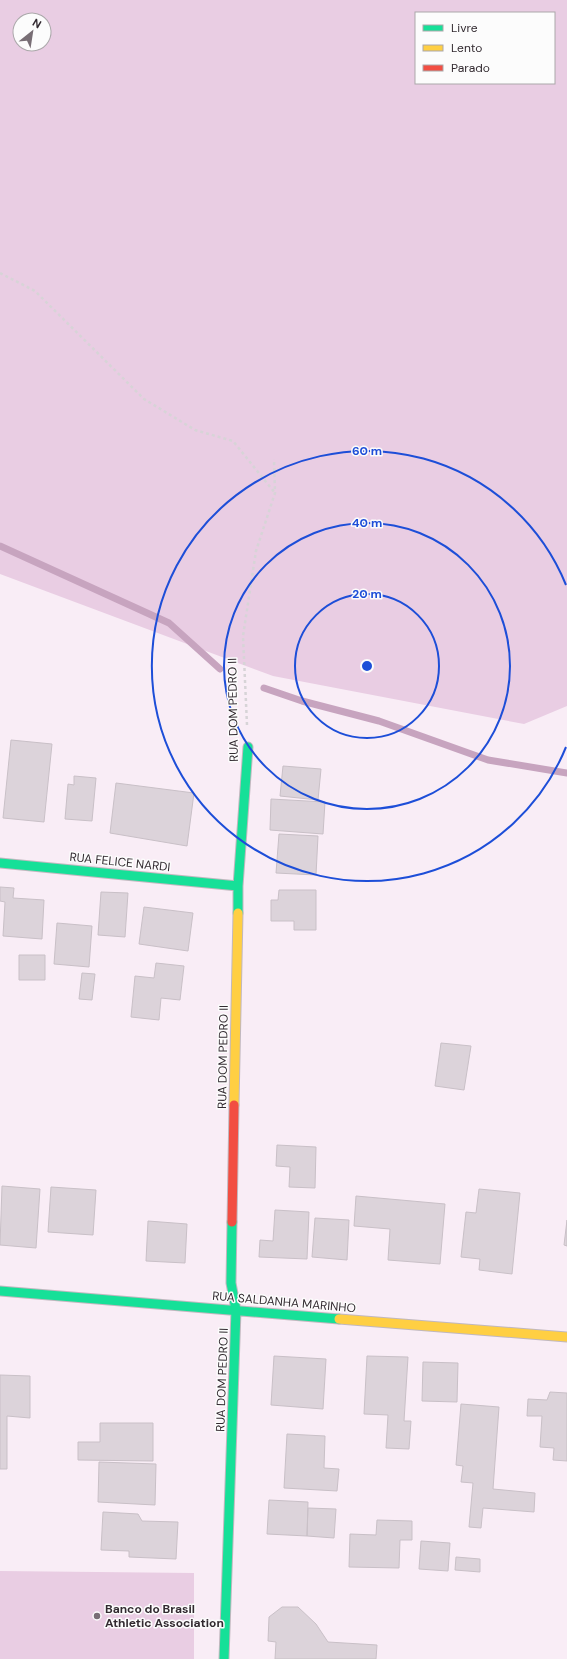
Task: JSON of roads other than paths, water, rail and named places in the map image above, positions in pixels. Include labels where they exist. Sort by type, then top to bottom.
[{"type":"street","name":"RUA DOM PEDRO II","points":[[224,1659],[236,1310],[231,1283],[238,886],[248,747]]},
{"type":"street","name":"RUA FELICE NARDI","points":[[0,863],[238,886]]},
{"type":"street","name":"RUA SALDANHA MARINHO","points":[[0,1291],[567,1337]]},
{"type":"waterway","points":[[0,546],[169,623],[220,669]]},
{"type":"waterway","points":[[264,688],[302,701],[379,721],[488,760],[567,773]]},
{"type":"place","name":"Banco do Brasil Athletic Association","points":[[97,1616]]}]
